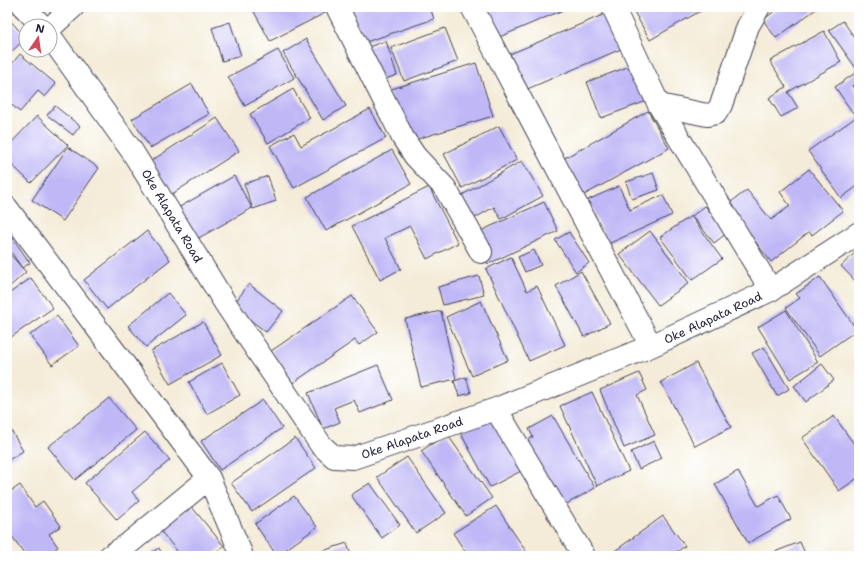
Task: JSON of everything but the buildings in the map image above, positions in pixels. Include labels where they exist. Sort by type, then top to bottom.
[{"type":"street","points":[[24,7],[34,18]]},
{"type":"street","points":[[58,21],[73,7]]},
{"type":"street","points":[[337,7],[403,138],[415,156],[445,188],[481,252]]},
{"type":"street","points":[[472,7],[651,346]]},
{"type":"street","points":[[613,7],[659,106],[771,290]]},
{"type":"street","points":[[659,106],[707,116],[716,113],[721,105],[748,26],[758,7]]},
{"type":"street","name":"Oke Alapata Road","points":[[58,47],[132,151],[242,329],[321,445],[334,457],[353,458],[496,409],[651,346],[771,290],[859,233]]},
{"type":"street","points":[[7,208],[209,478],[241,556]]},
{"type":"street","points":[[496,409],[584,556]]},
{"type":"street","points":[[110,556],[138,537],[209,478]]}]
